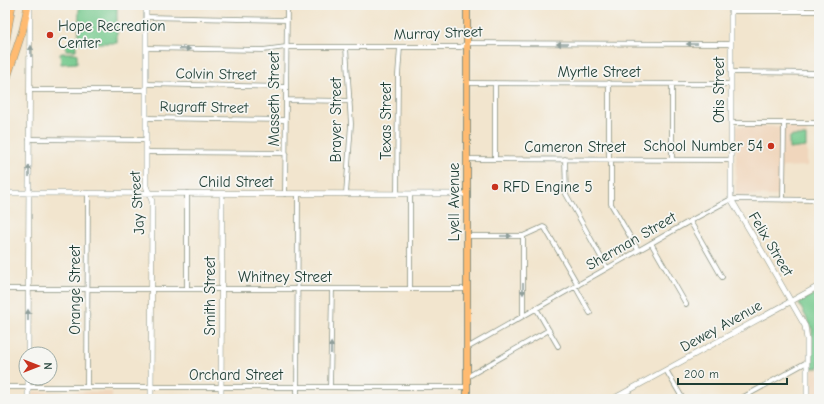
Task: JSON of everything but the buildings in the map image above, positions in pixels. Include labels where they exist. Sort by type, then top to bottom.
[{"type":"highway","points":[[5,46],[12,5]]},
{"type":"highway","points":[[5,84],[23,29],[29,5]]},
{"type":"highway","points":[[5,193],[5,210]]},
{"type":"main road","name":"Lyell Avenue","points":[[467,5],[467,399]]},
{"type":"street","points":[[28,346],[30,90],[29,5]]},
{"type":"street","name":"Jay Street","points":[[146,5],[146,186],[152,201],[151,399]]},
{"type":"street","name":"Masseth Street","points":[[285,194],[287,5]]},
{"type":"street","points":[[731,8],[819,11]]},
{"type":"street","name":"Otis Street","points":[[731,8],[731,199]]},
{"type":"street","points":[[146,17],[287,20]]},
{"type":"street","name":"Murray Street","points":[[146,48],[263,50],[346,47],[462,47],[467,44],[731,44]]},
{"type":"street","name":"Brayer Street","points":[[346,47],[351,124],[346,194]]},
{"type":"street","name":"Texas Street","points":[[397,194],[398,76],[400,47]]},
{"type":"street","points":[[731,72],[819,72]]},
{"type":"street","name":"Myrtle Street","points":[[467,83],[731,84]]},
{"type":"street","points":[[495,83],[495,159]]},
{"type":"street","points":[[609,83],[612,204],[638,250]]},
{"type":"street","name":"Colvin Street","points":[[146,84],[286,87]]},
{"type":"street","points":[[672,84],[672,159]]},
{"type":"street","points":[[30,90],[146,90]]},
{"type":"street","points":[[286,100],[350,101]]},
{"type":"street","name":"Rugraff Street","points":[[146,118],[286,120]]},
{"type":"street","points":[[731,123],[819,123]]},
{"type":"street","points":[[783,200],[784,123]]},
{"type":"street","points":[[29,139],[146,140]]},
{"type":"street","points":[[146,152],[286,153]]},
{"type":"street","name":"Cameron Street","points":[[467,159],[731,160]]},
{"type":"street","points":[[565,159],[566,194],[607,268]]},
{"type":"street","name":"Child Street","points":[[5,193],[467,194]]},
{"type":"street","name":"Orange Street","points":[[87,387],[88,193]]},
{"type":"street","points":[[187,194],[187,289]]},
{"type":"street","name":"Smith Street","points":[[221,399],[222,194]]},
{"type":"street","points":[[297,399],[298,194]]},
{"type":"street","points":[[410,194],[410,289]]},
{"type":"street","name":"Sherman Street","points":[[467,348],[690,220],[731,199],[819,200]]},
{"type":"street","name":"Felix Street","points":[[731,199],[806,329],[806,398]]},
{"type":"street","points":[[690,220],[722,276]]},
{"type":"street","points":[[467,236],[523,236],[542,227],[545,228],[577,285],[590,313]]},
{"type":"street","points":[[523,236],[523,316]]},
{"type":"street","points":[[651,243],[686,304]]},
{"type":"street","name":"Dewey Avenue","points":[[613,399],[819,286]]},
{"type":"street","name":"Whitney Street","points":[[8,289],[467,290]]},
{"type":"street","points":[[330,387],[332,289]]},
{"type":"street","points":[[536,308],[558,346]]},
{"type":"street","points":[[467,377],[549,330]]},
{"type":"street","points":[[740,399],[807,362]]},
{"type":"street","points":[[666,370],[683,399]]},
{"type":"street","name":"Orchard Street","points":[[5,387],[467,387]]},
{"type":"street","points":[[28,387],[28,399]]},
{"type":"shaded area","name":"School Number 54","points":[[736,126],[807,127],[807,166],[782,167],[781,196],[736,195]]},
{"type":"shaded area","points":[[812,368],[819,368],[819,399],[812,399]]},
{"type":"shaded area","points":[[33,392],[112,392],[112,399],[33,399]]},
{"type":"green space","points":[[82,6],[117,7],[117,43],[78,43],[79,9]]},
{"type":"green space","points":[[66,43],[76,43],[76,50],[66,50]]},
{"type":"green space","points":[[76,53],[77,63],[61,64],[60,54]]},
{"type":"green space","points":[[791,136],[806,136],[806,147],[789,149],[789,139]]},
{"type":"green space","points":[[819,291],[819,368],[812,368],[812,328],[799,304]]},
{"type":"green space","points":[[50,394],[65,394],[65,399],[50,399]]},
{"type":"place","name":"Hope Recreation Center","points":[[50,35]]},
{"type":"place","name":"School Number 54","points":[[771,146]]},
{"type":"place","name":"RFD Engine 5","points":[[495,187]]}]
